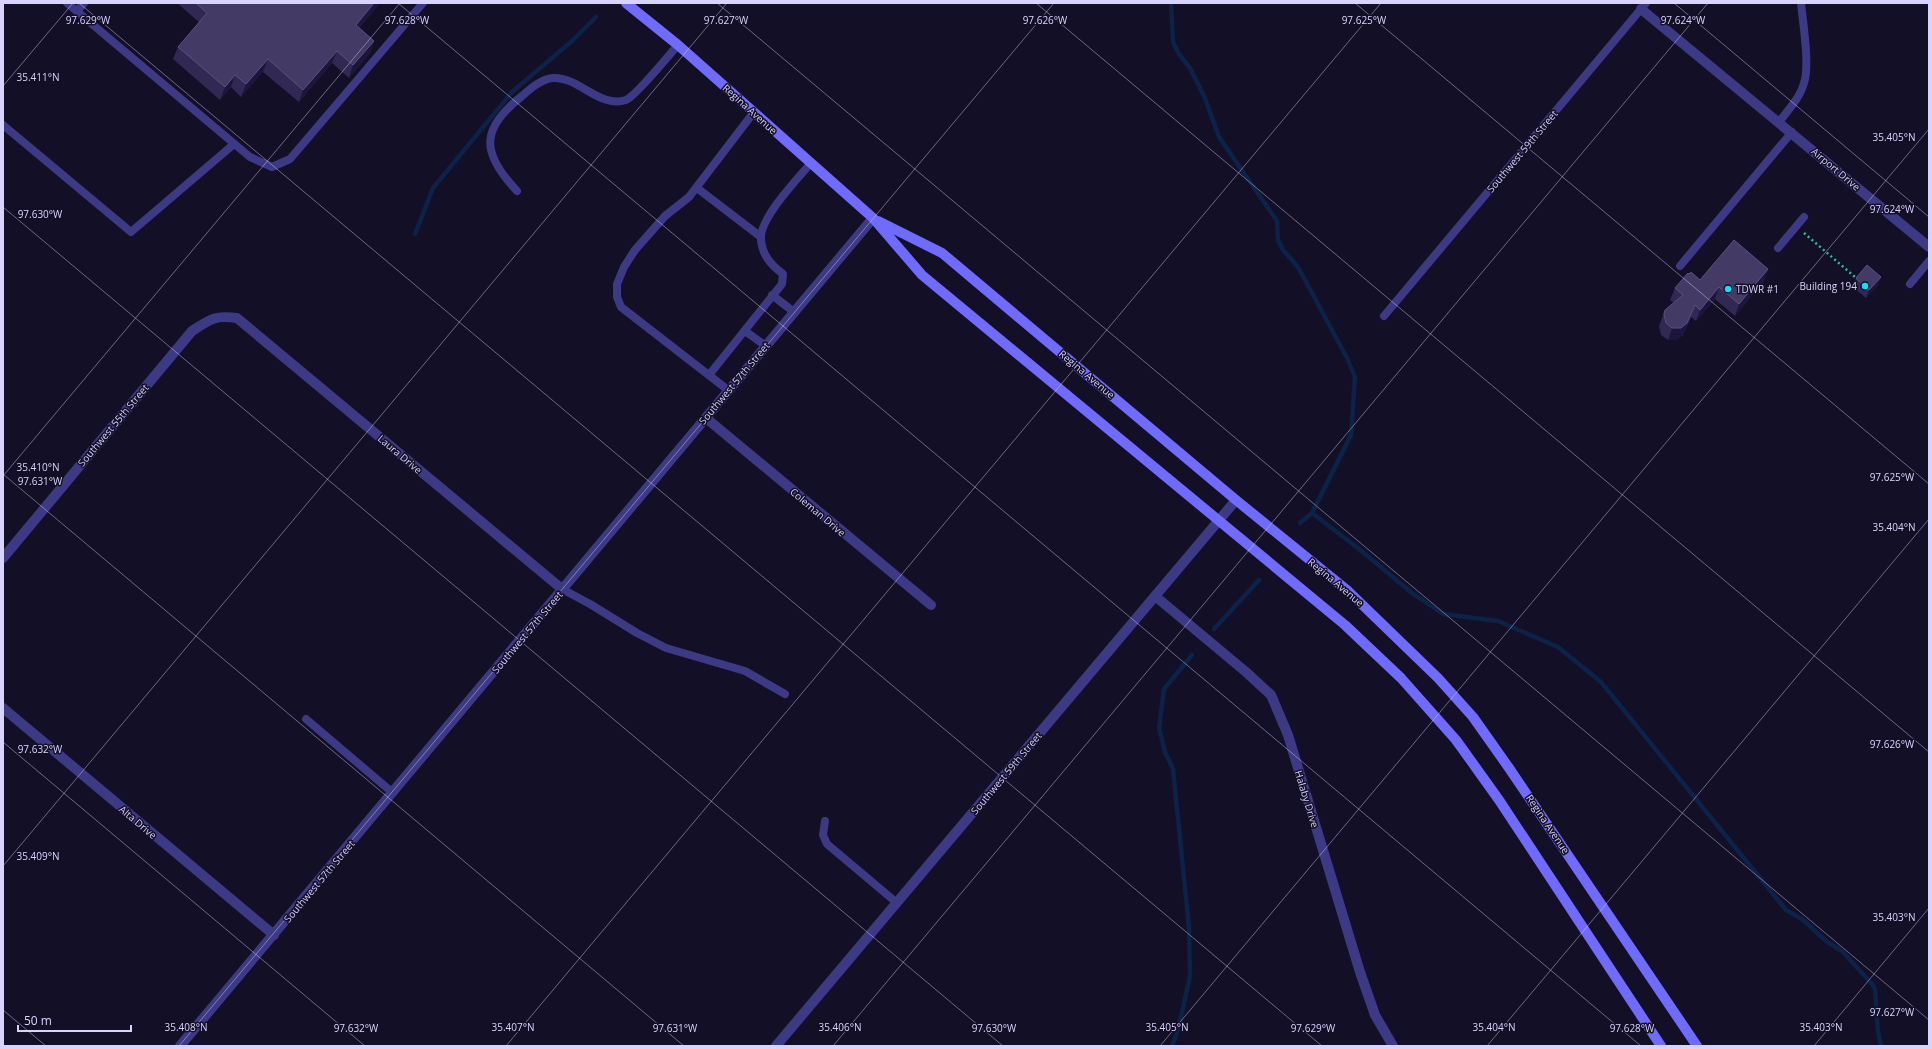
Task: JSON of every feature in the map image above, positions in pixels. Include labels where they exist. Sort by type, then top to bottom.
[{"type":"main road","name":"Regina Avenue","points":[[626,3],[678,45],[872,218],[922,275],[1345,625],[1401,678],[1456,740],[1499,800],[1662,1046]]},
{"type":"main road","name":"Regina Avenue","points":[[872,218],[942,253],[1236,500],[1348,591],[1438,678],[1473,717],[1589,884],[1697,1046]]},
{"type":"street","name":"Airport Drive","points":[[1644,6],[1761,107],[1929,247]]},
{"type":"street","name":"Southwest 57th Street","points":[[180,1046],[872,218]]},
{"type":"street","name":"Southwest 55th Street","points":[[3,558],[192,330],[208,321],[222,316],[237,318]]},
{"type":"street","name":"Laura Drive","points":[[237,318],[562,589]]},
{"type":"street","name":"Coleman Drive","points":[[706,418],[930,605]]},
{"type":"street","name":"Southwest 59th Street","points":[[776,1046],[1236,500]]},
{"type":"street","name":"Halaby Drive","points":[[1155,596],[1246,672],[1271,695],[1288,735],[1360,972],[1375,1015],[1393,1046]]},
{"type":"street","name":"Alta Drive","points":[[3,708],[274,935]]},
{"type":"lane","points":[[67,3],[250,158],[272,167],[290,159],[423,3]]},
{"type":"lane","points":[[77,11],[84,3]]},
{"type":"lane","points":[[1779,122],[1797,98],[1804,83],[1806,68],[1801,3]]},
{"type":"lane","name":"Southwest 59th Street","points":[[1384,316],[1644,6]]},
{"type":"lane","points":[[517,190],[500,172],[489,150],[489,137],[493,127],[516,100],[536,85],[549,78],[560,77],[571,80],[604,99],[626,100],[638,91],[678,45]]},
{"type":"lane","points":[[728,390],[621,307],[617,297],[617,284],[624,267],[635,250],[665,216],[676,208],[697,188],[754,112]]},
{"type":"lane","points":[[3,125],[131,232],[234,144]]},
{"type":"lane","points":[[1680,266],[1792,132]]},
{"type":"lane","points":[[709,375],[782,284],[783,274],[770,264],[763,251],[760,237],[775,206],[811,163]]},
{"type":"lane","points":[[697,188],[760,237]]},
{"type":"lane","points":[[1778,248],[1804,217]]},
{"type":"lane","points":[[1910,284],[1929,261]]},
{"type":"lane","points":[[772,296],[794,312]]},
{"type":"lane","points":[[745,331],[766,346]]},
{"type":"lane","points":[[562,589],[590,604],[637,633],[666,648],[745,671],[785,694]]},
{"type":"lane","points":[[306,719],[393,793]]},
{"type":"lane","points":[[825,821],[823,835],[827,844],[897,903]]},
{"type":"path","points":[[1804,233],[1855,277]]},
{"type":"building","points":[[196,3],[374,3],[356,25],[374,41],[353,65],[337,51],[303,90],[268,59],[246,84],[235,75],[225,87],[178,47],[207,13]]},
{"type":"building","points":[[1734,240],[1768,269],[1739,304],[1719,287],[1700,310],[1695,305],[1687,323],[1681,328],[1672,328],[1666,323],[1664,314],[1665,310],[1683,295],[1675,288],[1688,273],[1689,274],[1691,272],[1700,280]]},
{"type":"building","points":[[1867,265],[1881,277],[1869,290],[1856,278]]},
{"type":"waterway","points":[[1171,3],[1173,42],[1179,54],[1190,68],[1205,98],[1219,137],[1277,221],[1278,240],[1283,250],[1298,267],[1347,358],[1355,377],[1351,435],[1312,513],[1359,549],[1412,593],[1443,614],[1498,621],[1558,647],[1601,682],[1786,910],[1802,919],[1826,941],[1842,951],[1872,984],[1875,989],[1878,1032],[1881,1046]]},
{"type":"waterway","points":[[415,234],[433,188],[512,92],[572,41],[596,17]]},
{"type":"waterway","points":[[1300,523],[1312,513]]},
{"type":"waterway","points":[[1214,629],[1259,580]]},
{"type":"waterway","points":[[1172,1046],[1179,1026],[1190,976],[1189,928],[1173,769],[1165,752],[1159,728],[1164,689],[1192,655]]},
{"type":"place","name":"Building 194","points":[[1865,286]]},
{"type":"place","name":"TDWR #1","points":[[1728,289]]}]
